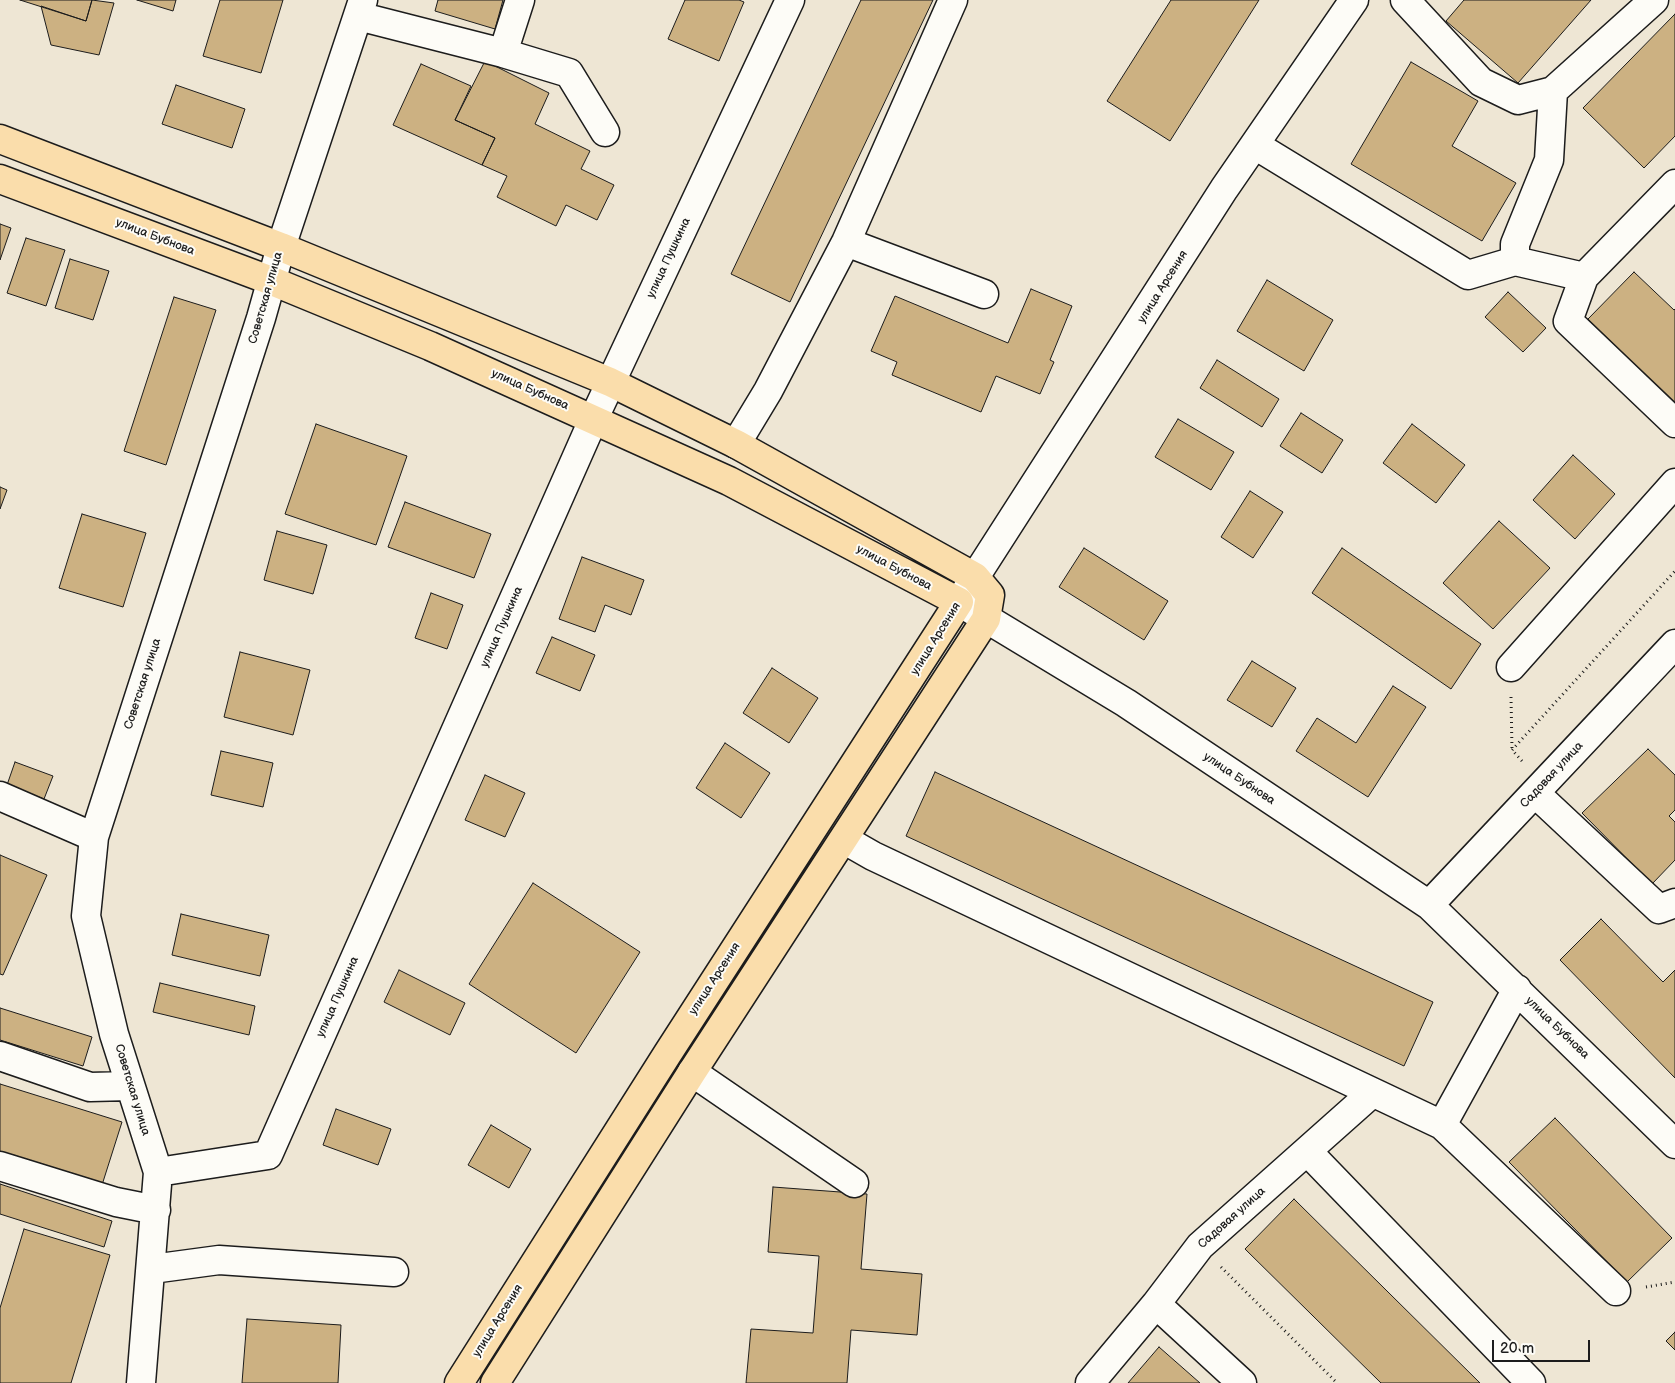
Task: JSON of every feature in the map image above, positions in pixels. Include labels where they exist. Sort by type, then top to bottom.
[{"type":"main road","points":[[0,139],[281,247],[610,382],[736,444],[975,577],[990,595],[986,619],[845,840],[692,1072],[495,1383]]},
{"type":"main road","name":"улица Бубнова","points":[[0,179],[272,281],[430,346],[594,418],[729,481],[959,602]]},
{"type":"main road","name":"улица Арсения","points":[[459,1383],[668,1053],[959,602]]},
{"type":"street","points":[[502,53],[520,0]]},
{"type":"street","name":"улица Пушкина","points":[[158,1172],[268,1156],[610,382],[790,0]]},
{"type":"street","points":[[736,444],[768,390],[846,242],[953,0]]},
{"type":"street","name":"улица Арсения","points":[[959,602],[1255,145],[1354,0]]},
{"type":"street","points":[[1415,4],[1481,82],[1518,100],[1553,91],[1654,0]]},
{"type":"street","points":[[361,8],[569,73],[605,132]]},
{"type":"street","name":"Советская улица","points":[[142,1383],[158,1172],[114,1034],[86,916],[94,838],[272,281],[281,247],[361,8]]},
{"type":"street","points":[[1515,261],[1515,244],[1549,160],[1553,91]]},
{"type":"street","points":[[1255,145],[1468,275],[1515,261],[1584,277]]},
{"type":"street","points":[[1675,184],[1584,277],[1568,321],[1675,422]]},
{"type":"street","points":[[846,242],[984,294]]},
{"type":"street","points":[[1511,667],[1675,483]]},
{"type":"street","name":"улица Бубнова","points":[[959,602],[1126,703],[1429,905],[1675,1144]]},
{"type":"street","name":"Садовая улица","points":[[1429,905],[1675,644]]},
{"type":"street","points":[[1539,788],[1659,909],[1675,903]]},
{"type":"street","points":[[0,796],[94,838]]},
{"type":"street","points":[[845,840],[873,856],[1442,1125],[1616,1291]]},
{"type":"street","points":[[1442,1125],[1517,989]]},
{"type":"street","points":[[0,1056],[90,1087],[130,1086]]},
{"type":"street","points":[[692,1072],[854,1183]]},
{"type":"street","name":"Садовая улица","points":[[1090,1383],[1156,1304],[1200,1246],[1372,1093]]},
{"type":"street","points":[[1307,1151],[1531,1383]]},
{"type":"street","points":[[0,1166],[116,1202],[156,1210]]},
{"type":"street","points":[[152,1269],[219,1260],[394,1272]]},
{"type":"street","points":[[1156,1304],[1242,1383]]},
{"type":"path","points":[[1512,750],[1675,571]]},
{"type":"path","points":[[1511,667],[1512,750],[1539,788]]},
{"type":"path","points":[[1200,1246],[1337,1383]]},
{"type":"building","points":[[20,0],[92,0],[86,21]]},
{"type":"building","points":[[92,0],[114,3],[99,55],[51,45],[41,6],[86,21]]},
{"type":"building","points":[[137,0],[176,0],[173,11]]},
{"type":"building","points":[[220,0],[283,0],[261,73],[203,56]]},
{"type":"building","points":[[438,0],[503,0],[495,29],[435,11]]},
{"type":"building","points":[[685,0],[739,0],[744,2],[719,61],[668,39]]},
{"type":"building","points":[[861,0],[933,0],[790,302],[731,274]]},
{"type":"building","points":[[1171,0],[1259,0],[1170,141],[1107,101]]},
{"type":"building","points":[[1464,0],[1591,0],[1518,83],[1446,21]]},
{"type":"building","points":[[1675,14],[1675,136],[1644,168],[1583,108]]},
{"type":"building","points":[[485,61],[549,93],[535,124],[590,151],[581,169],[614,185],[597,220],[566,205],[556,226],[497,197],[507,176],[482,165],[495,138],[455,120]]},
{"type":"building","points":[[1411,62],[1478,101],[1452,146],[1516,183],[1482,241],[1351,164]]},
{"type":"building","points":[[421,64],[471,86],[455,120],[495,138],[482,165],[393,125]]},
{"type":"building","points":[[176,85],[245,109],[232,148],[162,124]]},
{"type":"building","points":[[0,224],[11,228],[0,260]]},
{"type":"building","points":[[26,238],[65,250],[46,306],[7,293]]},
{"type":"building","points":[[70,259],[109,271],[93,320],[55,308]]},
{"type":"building","points":[[1634,272],[1675,309],[1675,405],[1588,319]]},
{"type":"building","points":[[1267,280],[1333,320],[1304,371],[1237,331]]},
{"type":"building","points":[[1031,289],[1072,306],[1050,360],[1054,362],[1040,394],[996,376],[981,412],[892,375],[897,362],[871,351],[895,296],[1008,343]]},
{"type":"building","points":[[1508,292],[1546,328],[1523,352],[1485,317]]},
{"type":"building","points":[[174,297],[216,310],[166,465],[124,451]]},
{"type":"building","points":[[1217,360],[1279,399],[1262,427],[1200,388]]},
{"type":"building","points":[[1301,413],[1343,440],[1322,473],[1280,446]]},
{"type":"building","points":[[1178,419],[1234,452],[1211,490],[1155,457]]},
{"type":"building","points":[[316,424],[407,456],[376,545],[285,514]]},
{"type":"building","points":[[1412,424],[1465,465],[1436,503],[1383,463]]},
{"type":"building","points":[[1573,455],[1615,494],[1575,539],[1533,500]]},
{"type":"building","points":[[0,487],[7,490],[0,509]]},
{"type":"building","points":[[1250,491],[1283,512],[1253,558],[1221,537]]},
{"type":"building","points":[[405,502],[491,534],[474,578],[388,547]]},
{"type":"building","points":[[82,514],[146,533],[123,607],[59,588]]},
{"type":"building","points":[[1499,521],[1550,568],[1493,629],[1443,583]]},
{"type":"building","points":[[277,531],[327,545],[313,594],[264,580]]},
{"type":"building","points":[[1084,548],[1168,601],[1144,640],[1059,587]]},
{"type":"building","points":[[1342,548],[1481,644],[1451,689],[1312,593]]},
{"type":"building","points":[[582,557],[644,580],[631,615],[605,605],[595,632],[559,619]]},
{"type":"building","points":[[431,593],[463,605],[447,649],[415,638]]},
{"type":"building","points":[[552,637],[595,655],[580,691],[536,673]]},
{"type":"building","points":[[240,652],[310,670],[293,735],[224,717]]},
{"type":"building","points":[[1252,661],[1296,688],[1272,727],[1227,700]]},
{"type":"building","points":[[772,668],[818,698],[789,743],[743,713]]},
{"type":"building","points":[[1393,686],[1426,707],[1368,797],[1296,751],[1317,718],[1356,743]]},
{"type":"building","points":[[725,743],[770,773],[741,818],[696,788]]},
{"type":"building","points":[[1648,749],[1675,775],[1675,810],[1669,816],[1675,822],[1675,860],[1652,884],[1582,813]]},
{"type":"building","points":[[221,751],[273,763],[263,807],[211,795]]},
{"type":"building","points":[[15,762],[53,776],[44,799],[7,785]]},
{"type":"building","points":[[935,772],[1433,1002],[1404,1066],[906,836]]},
{"type":"building","points":[[485,775],[525,793],[505,837],[465,820]]},
{"type":"building","points":[[0,855],[47,875],[3,975],[0,974]]},
{"type":"building","points":[[533,883],[640,952],[576,1053],[469,984]]},
{"type":"building","points":[[181,914],[269,935],[260,976],[172,955]]},
{"type":"building","points":[[1601,919],[1663,982],[1675,970],[1675,1078],[1560,960]]},
{"type":"building","points":[[399,970],[465,1003],[450,1035],[384,1002]]},
{"type":"building","points":[[160,983],[255,1006],[249,1035],[153,1012]]},
{"type":"building","points":[[0,1008],[92,1037],[83,1066],[0,1040]]},
{"type":"building","points":[[0,1084],[122,1122],[102,1185],[0,1153]]},
{"type":"building","points":[[336,1109],[391,1129],[378,1165],[323,1145]]},
{"type":"building","points":[[1555,1118],[1672,1238],[1627,1282],[1509,1162]]},
{"type":"building","points":[[491,1125],[531,1149],[509,1188],[468,1165]]},
{"type":"building","points":[[0,1184],[112,1221],[104,1247],[0,1214]]},
{"type":"building","points":[[773,1187],[867,1194],[861,1269],[922,1274],[917,1335],[851,1330],[847,1383],[746,1383],[751,1329],[813,1333],[819,1256],[768,1252]]},
{"type":"building","points":[[1294,1199],[1480,1383],[1381,1383],[1245,1249]]},
{"type":"building","points":[[24,1229],[110,1255],[71,1383],[0,1383],[0,1308]]},
{"type":"building","points":[[247,1319],[341,1325],[338,1383],[242,1383]]},
{"type":"building","points":[[1675,1332],[1675,1350],[1666,1341]]},
{"type":"building","points":[[1159,1347],[1200,1383],[1128,1383]]}]
